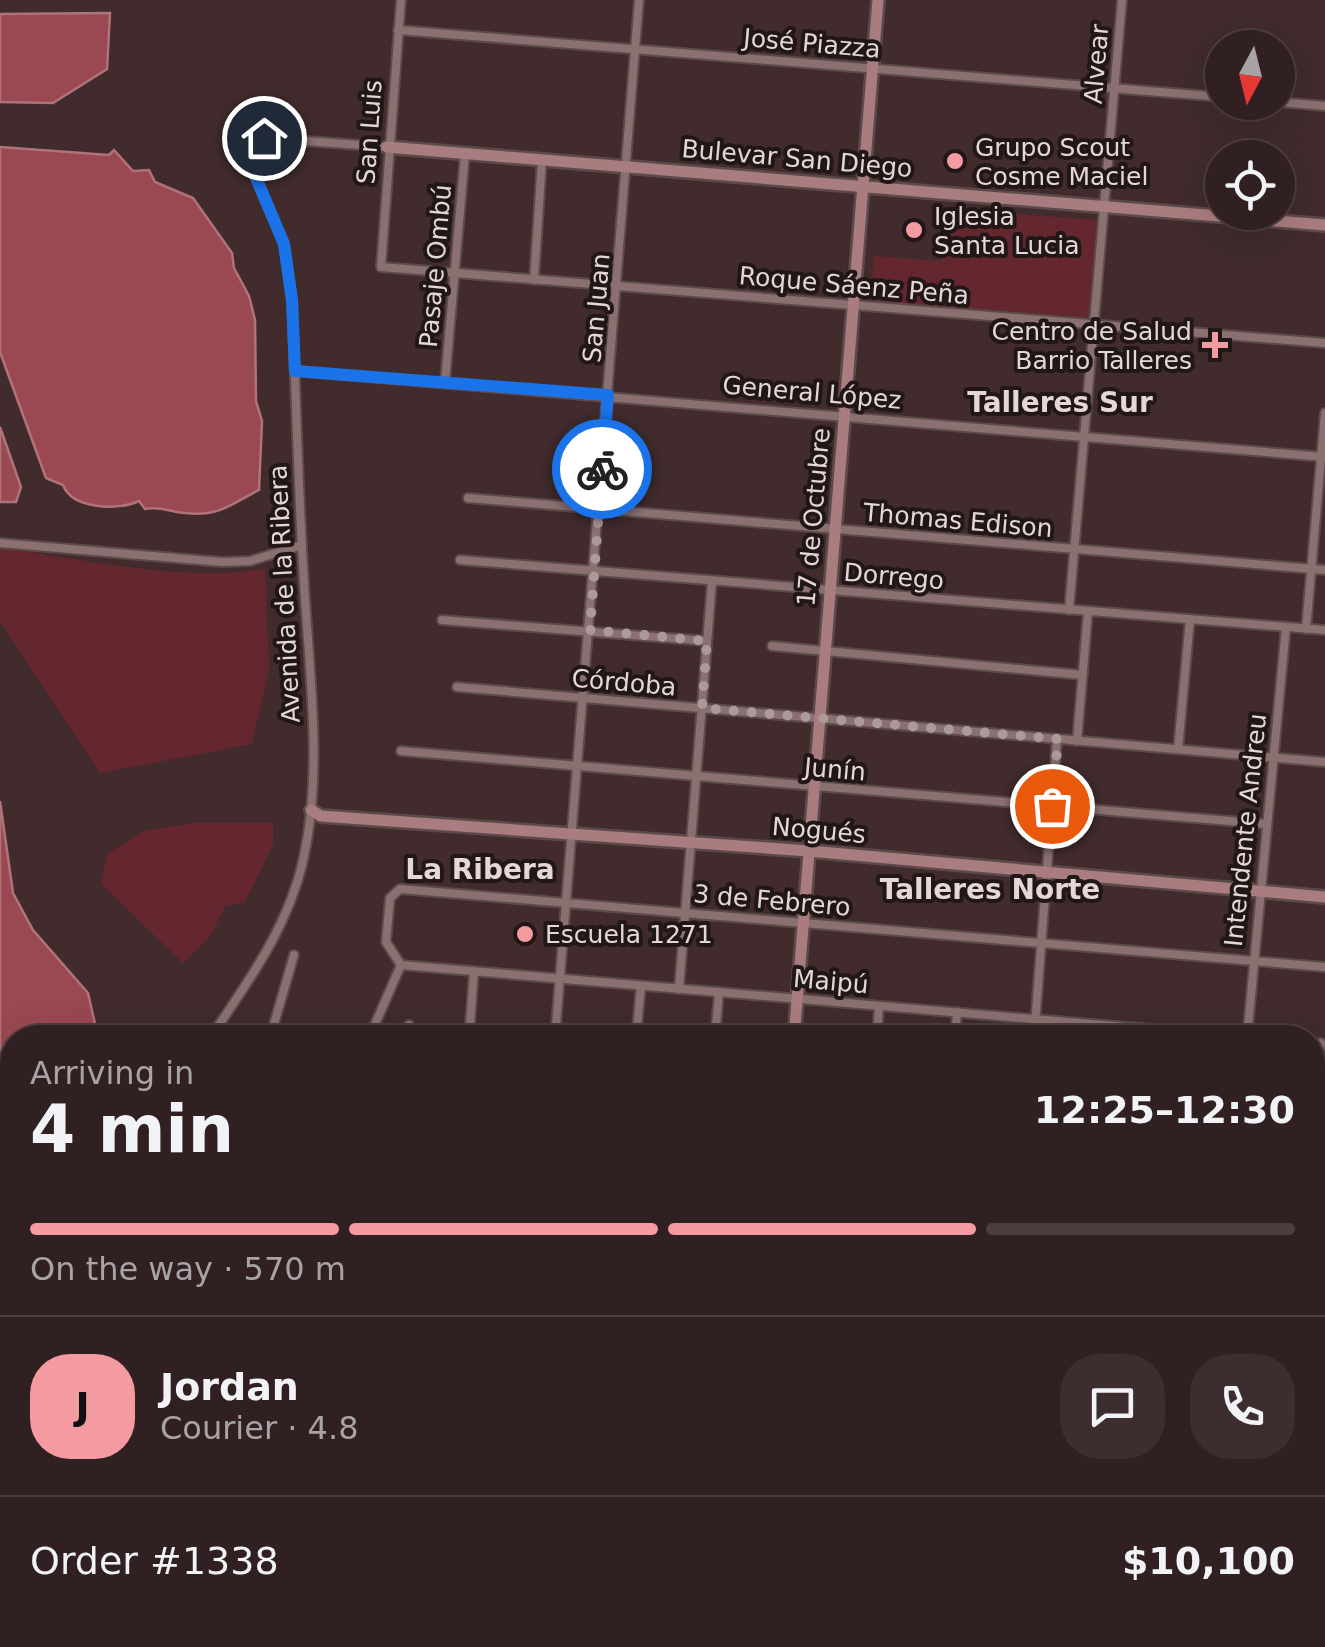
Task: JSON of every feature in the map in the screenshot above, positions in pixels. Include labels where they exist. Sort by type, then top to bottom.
[{"type":"street","name":"San Luis","points":[[381,268],[400,0]]},
{"type":"street","name":"San Juan","points":[[556,1025],[619,286],[639,0]]},
{"type":"street","name":"17 de Octubre","points":[[795,1025],[878,0]]},
{"type":"street","name":"Alvear","points":[[1069,610],[1122,0]]},
{"type":"street","name":"José Piazza","points":[[398,30],[1205,96]]},
{"type":"street","points":[[1295,103],[1325,106]]},
{"type":"street","name":"Bulevar San Diego","points":[[264,138],[1325,225]]},
{"type":"street","name":"Avenida de la Ribera","points":[[219,1025],[266,953],[290,900],[304,858],[311,810],[310,692],[292,300],[284,244],[247,156],[264,138]]},
{"type":"street","name":"Pasaje Ombú","points":[[445,382],[466,154]]},
{"type":"street","points":[[534,280],[542,160]]},
{"type":"street","name":"Roque Sáenz Peña","points":[[381,268],[1325,342]]},
{"type":"street","name":"General López","points":[[295,371],[1323,457]]},
{"type":"street","points":[[1306,629],[1325,413]]},
{"type":"street","name":"Thomas Edison","points":[[468,498],[598,512],[1325,570]]},
{"type":"street","points":[[0,544],[222,562],[250,561],[302,546]]},
{"type":"street","name":"Dorrego","points":[[460,560],[1325,630]]},
{"type":"street","points":[[679,989],[712,581]]},
{"type":"street","points":[[1077,741],[1088,611]]},
{"type":"street","points":[[1178,749],[1190,619]]},
{"type":"street","points":[[442,620],[707,641]]},
{"type":"street","name":"Intendente Andreu","points":[[1248,1025],[1286,627]]},
{"type":"street","points":[[772,646],[1083,676]]},
{"type":"street","name":"Córdoba","points":[[457,687],[1325,762]]},
{"type":"street","points":[[1035,1025],[1058,739]]},
{"type":"street","name":"Junín","points":[[401,751],[1266,824]]},
{"type":"street","name":"Nogués","points":[[311,810],[322,816],[808,851],[1325,897]]},
{"type":"street","name":"3 de Febrero","points":[[402,965],[386,942],[388,908],[394,890],[1325,967]]},
{"type":"street","points":[[274,1025],[294,954]]},
{"type":"street","points":[[375,1025],[402,965]]},
{"type":"street","name":"Maipú","points":[[402,965],[1107,1025]]},
{"type":"street","points":[[470,1025],[474,972]]},
{"type":"street","points":[[637,1025],[641,986]]},
{"type":"street","points":[[715,1025],[719,992]]},
{"type":"street","points":[[877,1025],[879,1006]]},
{"type":"street","points":[[956,1025],[957,1012]]},
{"type":"shaded area","points":[[110,13],[107,69],[53,103],[0,102],[0,14]]},
{"type":"shaded area","points":[[0,147],[109,155],[114,150],[133,171],[149,170],[155,182],[193,198],[232,253],[255,320],[256,401],[262,421],[259,490],[225,508],[197,514],[145,509],[139,501],[96,506],[76,499],[63,485],[46,478],[0,352]]},
{"type":"shaded area","points":[[945,209],[1099,220],[1092,318],[870,301],[874,256],[941,261]]},
{"type":"shaded area","points":[[0,427],[21,487],[16,502],[0,502]]},
{"type":"shaded area","points":[[0,548],[168,571],[202,573],[265,568],[269,670],[252,744],[100,773],[0,621]]},
{"type":"shaded area","points":[[0,801],[13,893],[33,930],[88,993],[95,1025],[0,1025]]},
{"type":"shaded area","points":[[194,823],[273,823],[273,845],[245,902],[225,906],[211,935],[183,963],[101,884],[107,854],[143,831]]},
{"type":"way so far","points":[[602,469],[590,630],[707,641],[702,708],[1058,739],[1052,806]]},
{"type":"place","name":"Grupo Scout Cosme Maciel","points":[[955,161]]},
{"type":"place","name":"Iglesia Santa Lucia","points":[[914,230]]},
{"type":"place","name":"Centro de Salud Barrio Talleres","points":[[1215,345]]},
{"type":"place","name":"Escuela 1271","points":[[525,934]]},
{"type":"district","name":"Talleres Sur","points":[[1060,402]]},
{"type":"district","name":"La Ribera","points":[[480,869]]},
{"type":"district","name":"Talleres Norte","points":[[990,889]]},
{"type":"route","points":[[264,138],[247,156],[284,244],[292,300],[295,371],[608,395],[602,469]]}]
